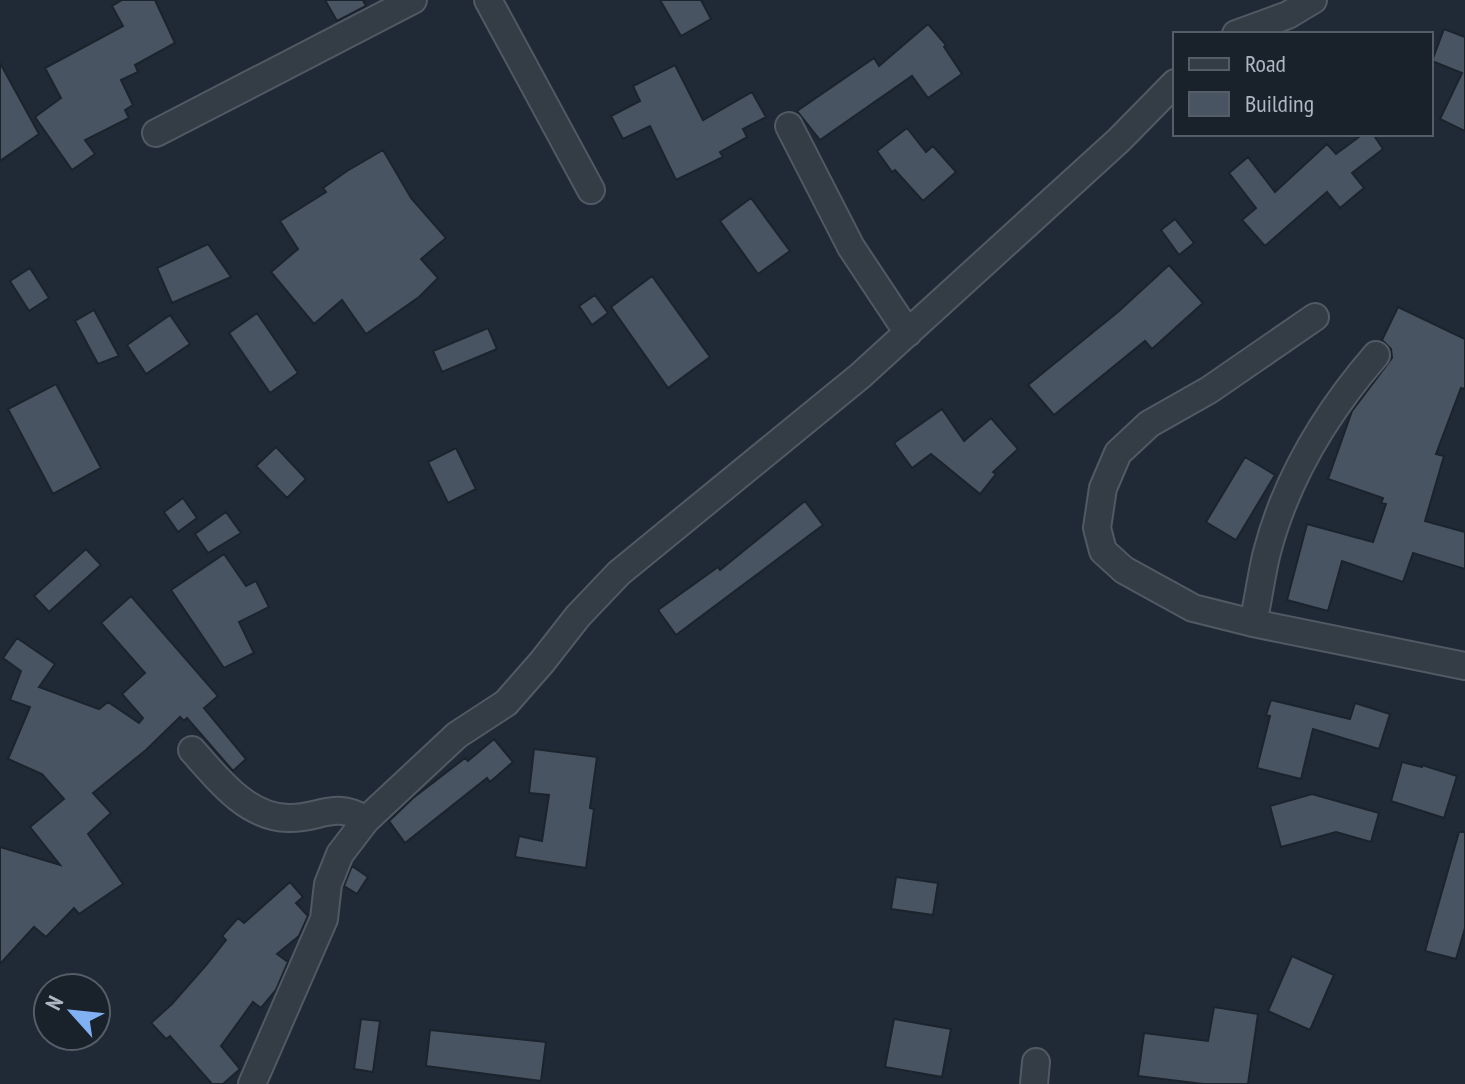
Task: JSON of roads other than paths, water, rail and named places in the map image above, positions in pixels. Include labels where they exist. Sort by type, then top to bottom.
[{"type":"street","points":[[156,133],[413,0]]},
{"type":"street","points":[[488,0],[591,190]]},
{"type":"street","points":[[1241,32],[1288,15],[1313,0]]},
{"type":"street","points":[[252,1084],[324,919],[328,884],[340,854],[366,820],[457,735],[506,703],[578,616],[619,573],[860,376],[1119,140],[1173,85]]},
{"type":"street","points":[[789,126],[851,247],[908,333]]},
{"type":"street","points":[[1315,317],[1209,390],[1149,424],[1118,453],[1103,488],[1097,528],[1103,551],[1124,570],[1193,608],[1465,666]]},
{"type":"street","points":[[1253,623],[1266,556],[1283,504],[1313,439],[1376,355]]},
{"type":"street","points":[[192,750],[243,801],[268,814],[288,818],[342,809],[366,820]]}]
